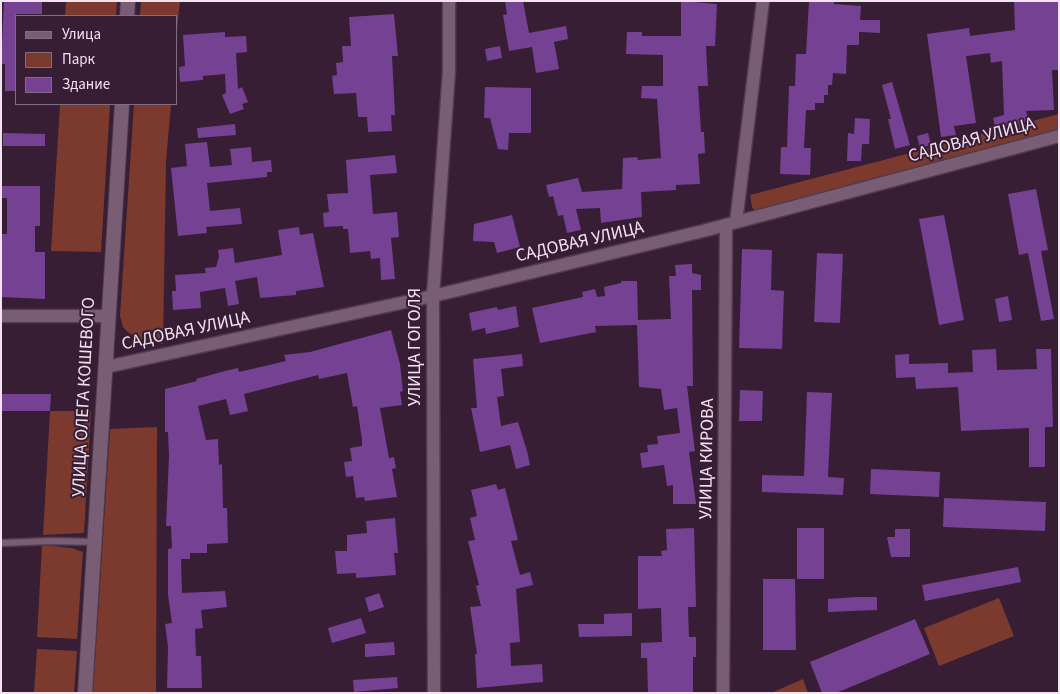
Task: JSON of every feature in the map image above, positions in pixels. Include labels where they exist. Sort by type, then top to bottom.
[{"type":"street","points":[[127,15],[128,1]]},
{"type":"street","name":"УЛИЦА ГОГОЛЯ","points":[[434,693],[433,296],[449,71],[450,1]]},
{"type":"street","name":"УЛИЦА КИРОВА","points":[[723,693],[731,224],[763,1]]},
{"type":"street","name":"УЛИЦА ОЛЕГА КОШЕВОГО","points":[[85,693],[122,105]]},
{"type":"street","name":"САДОВАЯ УЛИЦА","points":[[106,367],[433,296],[731,224],[1059,136]]},
{"type":"street","name":"САДОВАЯ УЛИЦА","points":[[1,316],[108,316]]},
{"type":"lane","points":[[1,543],[95,542]]},
{"type":"green space","points":[[66,1],[117,1],[116,15],[65,15]]},
{"type":"green space","points":[[141,1],[180,1],[178,21],[178,15],[140,15]]},
{"type":"green space","points":[[60,105],[110,105],[101,252],[51,251]]},
{"type":"green space","points":[[134,105],[171,105],[166,162],[163,344],[139,339],[129,333],[123,327],[120,316]]},
{"type":"green space","points":[[1059,114],[1059,132],[755,211],[752,207],[750,195]]},
{"type":"green space","points":[[50,411],[91,411],[84,533],[43,535]]},
{"type":"green space","points":[[157,427],[156,693],[93,693],[110,429]]},
{"type":"green space","points":[[42,545],[72,548],[83,552],[77,639],[37,637]]},
{"type":"green space","points":[[999,598],[1014,636],[939,666],[924,628]]},
{"type":"green space","points":[[37,649],[77,651],[74,693],[34,693]]},
{"type":"green space","points":[[803,679],[808,693],[771,693]]},
{"type":"building","points":[[4,1],[42,1],[42,14],[15,15],[15,91],[5,91],[5,64],[1,64]]},
{"type":"building","points":[[505,1],[523,1],[529,33],[566,26],[568,39],[554,42],[559,69],[536,73],[532,47],[509,51],[503,15],[507,14]]},
{"type":"building","points":[[681,1],[717,4],[715,46],[706,46],[708,86],[698,86],[701,132],[704,132],[705,153],[698,154],[700,184],[676,185],[676,190],[641,192],[642,217],[601,223],[600,208],[576,209],[581,230],[567,233],[563,215],[558,216],[553,196],[549,197],[546,185],[578,178],[582,192],[622,189],[623,158],[637,157],[638,160],[661,158],[657,99],[641,98],[642,86],[663,86],[663,55],[626,54],[627,32],[642,32],[642,36],[681,36]]},
{"type":"building","points":[[809,1],[834,1],[834,4],[861,6],[860,20],[880,20],[880,33],[859,32],[859,45],[847,45],[846,74],[833,73],[832,85],[828,85],[828,95],[824,95],[824,103],[815,103],[815,110],[806,110],[804,148],[811,148],[810,175],[780,174],[781,147],[787,147],[789,86],[795,86],[796,54],[806,54]]},
{"type":"building","points":[[1014,1],[1059,1],[1059,70],[1052,70],[1054,110],[1026,111],[1029,122],[996,130],[993,118],[1004,115],[1002,61],[991,63],[990,53],[966,56],[976,123],[954,126],[956,135],[941,137],[927,34],[969,28],[970,36],[1015,30]]},
{"type":"building","points":[[394,14],[398,56],[392,56],[395,115],[391,115],[392,131],[368,132],[367,117],[358,117],[356,93],[334,94],[332,76],[337,75],[336,63],[343,62],[342,46],[351,46],[349,17]]},
{"type":"building","points":[[225,32],[225,37],[246,36],[247,52],[236,53],[238,89],[242,87],[248,102],[242,104],[244,109],[230,114],[222,95],[226,93],[225,74],[203,76],[203,80],[180,82],[179,67],[185,66],[183,35]]},
{"type":"building","points":[[500,46],[502,58],[487,61],[485,49]]},
{"type":"building","points":[[892,82],[910,145],[895,149],[888,119],[891,119],[882,85]]},
{"type":"building","points":[[485,87],[531,88],[531,133],[509,133],[508,150],[498,149],[490,118],[484,118]]},
{"type":"building","points":[[855,118],[870,119],[869,144],[862,144],[861,161],[847,161],[848,133],[854,134]]},
{"type":"building","points":[[235,124],[236,135],[198,138],[197,128]]},
{"type":"building","points":[[3,133],[45,134],[45,146],[3,146]]},
{"type":"building","points":[[928,133],[931,145],[920,148],[917,136]]},
{"type":"building","points":[[207,142],[210,167],[232,165],[230,149],[251,147],[252,162],[271,160],[272,172],[267,172],[267,177],[207,183],[210,211],[240,208],[242,224],[206,227],[207,233],[178,236],[171,168],[187,166],[185,144]]},
{"type":"building","points":[[395,155],[397,173],[370,175],[373,214],[397,212],[399,237],[391,238],[395,279],[381,280],[380,258],[371,259],[370,251],[350,253],[348,229],[343,229],[343,226],[324,227],[323,213],[329,212],[327,194],[348,193],[346,160]]},
{"type":"building","points":[[1,186],[40,186],[40,226],[35,226],[35,252],[45,252],[45,299],[1,297],[1,234],[7,234],[7,198],[1,198]]},
{"type":"building","points":[[1036,189],[1048,250],[1041,251],[1054,319],[1041,321],[1028,253],[1019,255],[1008,194]]},
{"type":"building","points":[[512,215],[520,247],[497,253],[494,242],[473,241],[474,224]]},
{"type":"building","points":[[944,215],[964,320],[939,325],[919,219]]},
{"type":"building","points":[[299,227],[300,235],[313,233],[324,287],[296,291],[296,295],[260,298],[257,277],[235,281],[239,304],[228,306],[225,288],[200,292],[201,308],[173,310],[172,291],[176,291],[175,275],[206,273],[205,268],[216,267],[219,257],[218,250],[233,248],[235,263],[282,255],[278,230]]},
{"type":"building","points":[[742,249],[772,250],[771,290],[784,291],[782,349],[739,348]]},
{"type":"building","points":[[817,253],[843,254],[840,323],[814,322]]},
{"type":"building","points":[[692,264],[692,273],[701,275],[701,290],[692,290],[693,386],[687,386],[695,451],[689,452],[696,504],[673,504],[673,485],[667,486],[664,465],[642,468],[640,453],[648,452],[647,445],[658,444],[657,436],[680,433],[677,408],[664,410],[661,389],[639,387],[637,325],[595,326],[596,332],[540,343],[532,308],[583,297],[582,292],[595,289],[597,297],[605,296],[604,287],[621,283],[621,281],[637,281],[638,320],[671,319],[669,276],[676,276],[675,265]]},
{"type":"building","points":[[1008,296],[1012,320],[999,322],[995,299]]},
{"type":"building","points":[[516,306],[519,327],[486,334],[485,328],[472,331],[469,313],[497,307],[498,310]]},
{"type":"building","points":[[391,330],[400,364],[403,391],[400,392],[402,405],[380,408],[389,458],[394,457],[396,468],[392,469],[397,497],[365,501],[364,497],[356,498],[353,476],[346,477],[344,462],[352,461],[350,448],[362,446],[357,406],[353,407],[347,373],[319,379],[318,375],[244,394],[248,411],[230,415],[226,399],[198,406],[206,440],[218,439],[219,465],[222,464],[223,508],[227,508],[228,543],[207,544],[207,553],[190,553],[190,559],[181,559],[182,593],[225,591],[227,607],[201,610],[203,628],[195,629],[196,656],[201,656],[202,688],[167,688],[168,647],[165,624],[172,623],[168,595],[168,549],[172,548],[171,526],[166,526],[169,456],[168,432],[165,432],[165,389],[197,381],[196,379],[225,371],[238,368],[239,372],[286,361],[284,355],[310,352]]},
{"type":"building","points":[[996,349],[997,370],[1037,369],[1036,349],[1051,349],[1053,427],[1045,427],[1045,467],[1029,467],[1029,428],[961,431],[958,387],[916,389],[915,377],[896,378],[895,355],[909,354],[909,364],[948,363],[948,373],[973,372],[972,350]]},
{"type":"building","points":[[522,354],[523,366],[501,369],[504,396],[497,397],[501,426],[518,422],[527,451],[530,465],[516,469],[510,445],[480,452],[471,408],[477,408],[473,359]]},
{"type":"building","points":[[740,390],[763,391],[762,421],[739,421]]},
{"type":"building","points":[[807,392],[832,393],[828,477],[844,478],[843,495],[762,492],[762,475],[804,476]]},
{"type":"building","points":[[1,394],[51,394],[50,411],[1,411]]},
{"type":"building","points":[[871,469],[940,472],[939,497],[870,494]]},
{"type":"building","points":[[496,484],[498,490],[505,488],[518,540],[511,541],[520,575],[530,572],[533,585],[516,589],[520,642],[510,643],[511,666],[542,664],[543,682],[477,688],[475,654],[477,654],[470,607],[481,606],[476,586],[479,585],[468,541],[475,540],[470,518],[477,516],[471,490]]},
{"type":"building","points":[[944,498],[1046,502],[1045,531],[943,527]]},
{"type":"building","points":[[395,518],[398,553],[394,553],[396,575],[356,578],[356,573],[337,574],[335,551],[347,551],[347,535],[367,533],[366,521]]},
{"type":"building","points":[[694,528],[696,607],[688,607],[689,637],[696,637],[696,657],[693,657],[693,693],[648,693],[647,658],[641,658],[641,643],[662,642],[661,608],[638,609],[638,556],[662,556],[661,551],[667,550],[666,529]]},
{"type":"building","points":[[797,528],[824,528],[824,579],[797,579]]},
{"type":"building","points":[[895,529],[910,529],[910,557],[891,557],[887,537],[895,537]]},
{"type":"building","points":[[1018,567],[1021,582],[925,601],[922,585]]},
{"type":"building","points":[[763,579],[795,579],[796,650],[763,650]]},
{"type":"building","points":[[379,593],[384,607],[369,612],[365,598]]},
{"type":"building","points":[[877,597],[877,610],[828,612],[828,599]]},
{"type":"building","points":[[632,613],[632,636],[579,637],[578,624],[604,624],[604,614]]},
{"type":"building","points":[[361,618],[366,633],[332,643],[328,628]]},
{"type":"building","points":[[915,619],[930,654],[836,693],[822,693],[810,662]]},
{"type":"building","points":[[394,642],[395,655],[365,657],[365,644]]},
{"type":"building","points":[[397,677],[398,688],[354,692],[353,680]]}]
